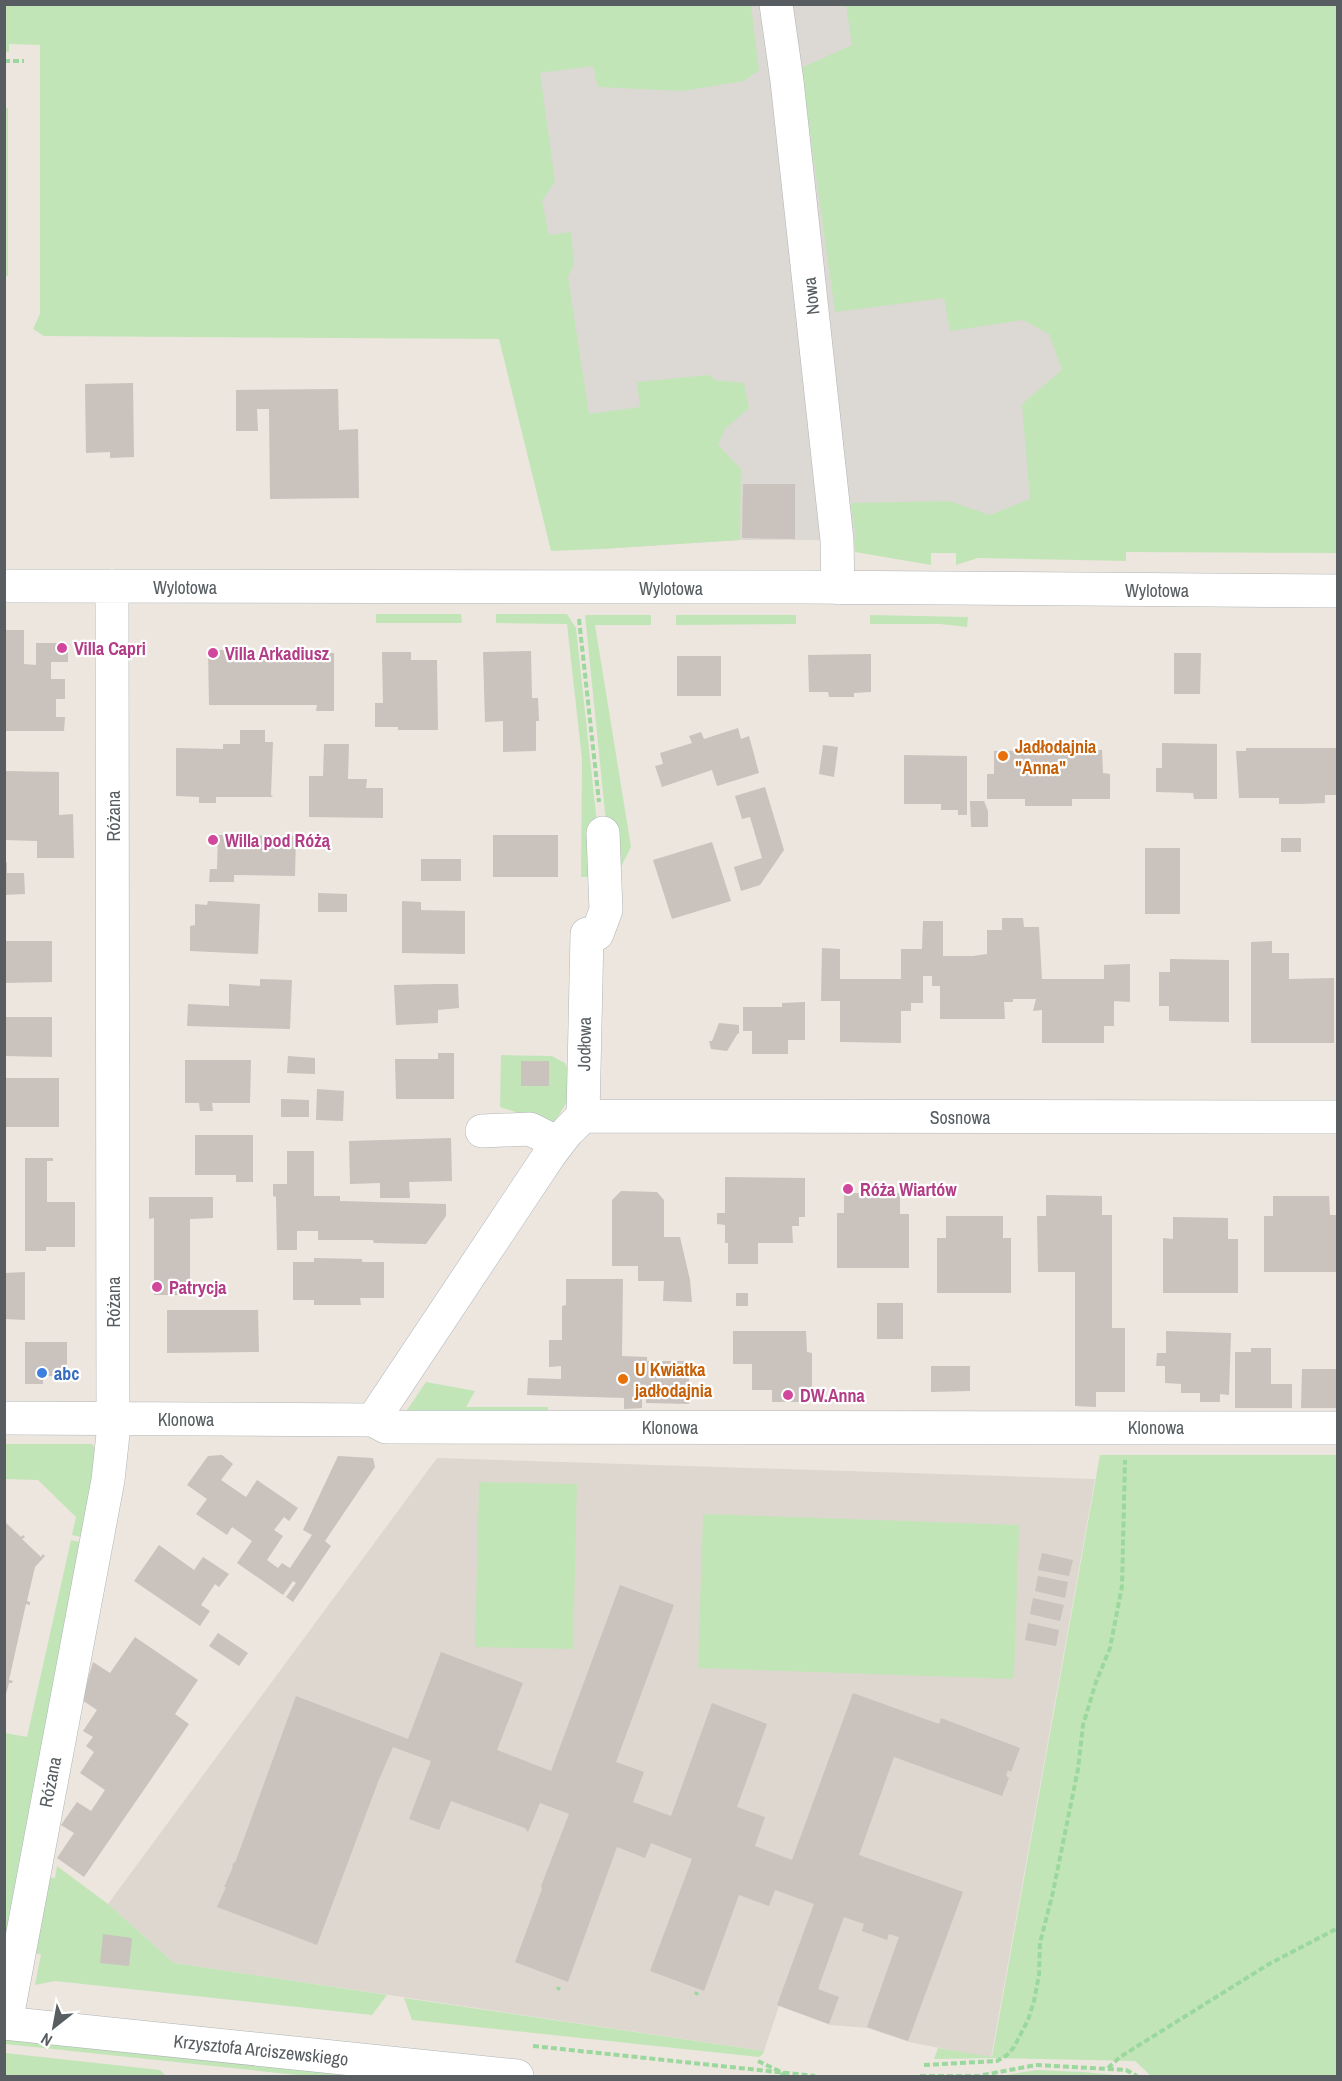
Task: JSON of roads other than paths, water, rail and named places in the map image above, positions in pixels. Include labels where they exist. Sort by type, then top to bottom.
[{"type":"street","name":"Nowa","points":[[776,4],[788,92],[836,528],[838,588]]},
{"type":"street","name":"Wylotowa","points":[[4,586],[1338,591]]},
{"type":"street","name":"Różana","points":[[6,2018],[108,1480],[113,1434],[112,586]]},
{"type":"street","name":"Jodłowa","points":[[583,1116],[586,934],[597,934],[606,910],[603,833]]},
{"type":"street","name":"Sosnowa","points":[[583,1116],[1338,1117]]},
{"type":"street","points":[[373,1420],[558,1143],[583,1116]]},
{"type":"street","points":[[482,1131],[530,1130],[558,1143]]},
{"type":"street","name":"Klonowa","points":[[4,1418],[373,1420],[386,1427],[1338,1428]]},
{"type":"street","name":"Krzysztofa Arciszewskiego","points":[[6,2018],[517,2076]]},
{"type":"place","name":"Villa Capri","points":[[62,648]]},
{"type":"place","name":"Villa Arkadiusz","points":[[213,653]]},
{"type":"place","name":"Jadłodajnia \"Anna\"","points":[[1003,756]]},
{"type":"place","name":"Willa pod Różą","points":[[213,840]]},
{"type":"place","name":"Róża Wiartów","points":[[848,1189]]},
{"type":"place","name":"Patrycja","points":[[157,1287]]},
{"type":"place","name":"abc","points":[[42,1373]]},
{"type":"place","name":"U Kwiatka jadłodajnia","points":[[623,1379]]},
{"type":"place","name":"DW.Anna","points":[[788,1395]]}]
